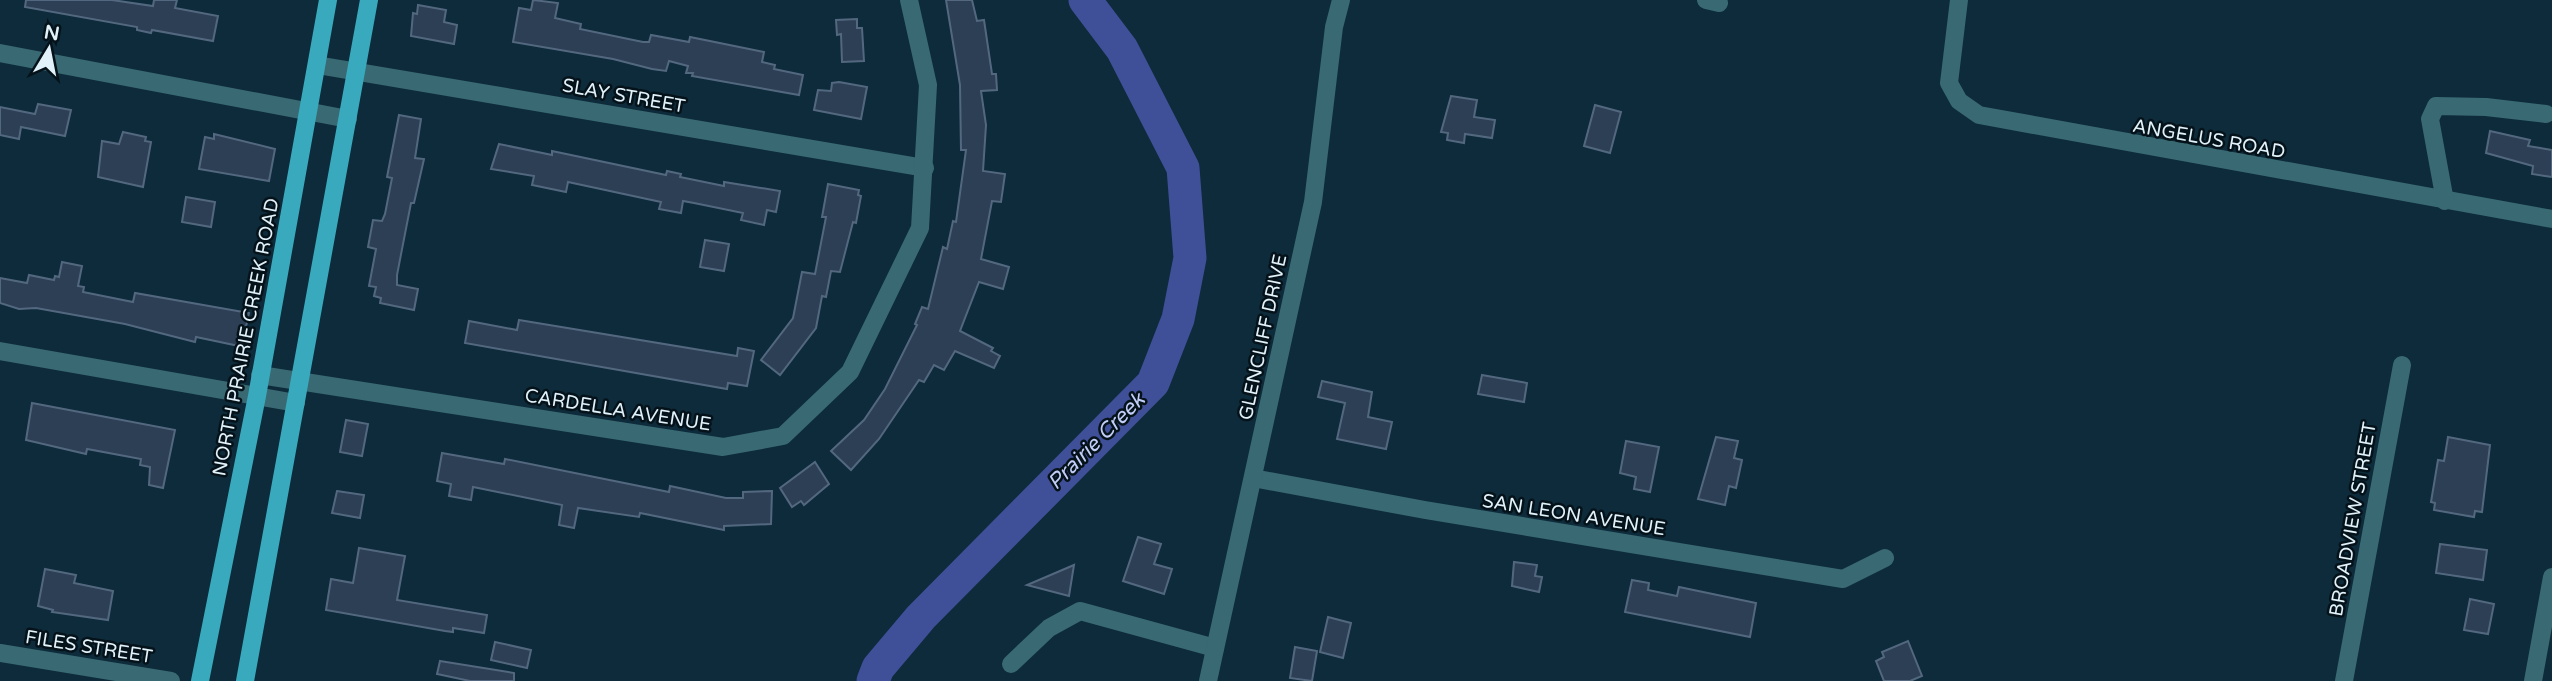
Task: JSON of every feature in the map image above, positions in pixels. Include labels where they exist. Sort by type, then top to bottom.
[{"type":"main road","name":"NORTH PRAIRIE CREEK ROAD","points":[[200,681],[257,396],[328,0]]},
{"type":"main road","points":[[245,681],[369,0]]},
{"type":"street","name":"CARDELLA AVENUE","points":[[260,375],[723,447],[783,436],[850,372],[920,228],[928,85],[909,0]]},
{"type":"street","name":"GLENCLIFF DRIVE","points":[[1208,681],[1313,202],[1334,27],[1341,0]]},
{"type":"street","name":"ANGELUS ROAD","points":[[1958,4],[1948,83],[1959,101],[1979,116],[2552,219]]},
{"type":"street","points":[[0,53],[348,119]]},
{"type":"street","name":"SLAY STREET","points":[[317,65],[925,168]]},
{"type":"street","points":[[2445,201],[2430,119],[2436,106],[2486,107],[2546,114]]},
{"type":"street","points":[[0,351],[296,402]]},
{"type":"street","name":"BROADVIEW STREET","points":[[2344,681],[2402,365]]},
{"type":"street","name":"SAN LEON AVENUE","points":[[1253,478],[1426,510],[1843,579],[1885,558]]},
{"type":"street","points":[[2533,681],[2552,577]]},
{"type":"street","points":[[1011,664],[1049,628],[1080,611],[1215,648]]},
{"type":"street","name":"FILES STREET","points":[[0,653],[171,681]]},
{"type":"building","points":[[26,0],[112,0],[153,6],[154,0],[177,0],[175,8],[218,16],[213,41],[152,30],[151,33],[137,30],[137,27],[25,7]]},
{"type":"building","points":[[533,0],[558,3],[555,18],[581,24],[580,29],[643,42],[649,42],[651,35],[689,42],[690,37],[764,52],[762,62],[775,65],[774,69],[803,75],[799,95],[692,76],[693,73],[686,73],[688,66],[669,61],[666,71],[513,42],[519,8],[531,10]]},
{"type":"building","points":[[946,0],[972,0],[977,21],[984,20],[992,74],[996,74],[997,90],[981,91],[986,125],[983,171],[1005,174],[1001,202],[992,201],[981,259],[1009,267],[1003,289],[979,282],[960,331],[993,348],[991,351],[1000,356],[994,368],[955,351],[944,370],[934,365],[924,382],[919,380],[879,439],[851,470],[831,451],[864,420],[885,389],[917,325],[915,324],[922,307],[928,309],[943,247],[947,249],[953,221],[956,222],[966,150],[961,150],[960,85]]},
{"type":"building","points":[[418,5],[446,10],[444,22],[457,25],[454,44],[411,36],[413,13],[417,14]]},
{"type":"building","points":[[857,19],[857,28],[862,28],[864,61],[842,62],[841,34],[837,35],[836,20]]},
{"type":"building","points":[[832,83],[867,87],[861,119],[814,110],[818,90],[831,91]]},
{"type":"building","points":[[1451,96],[1477,100],[1474,117],[1495,120],[1492,138],[1465,134],[1464,143],[1447,140],[1448,133],[1441,132]]},
{"type":"building","points":[[38,104],[71,110],[65,136],[21,127],[19,139],[0,135],[0,107],[35,114]]},
{"type":"building","points":[[1595,105],[1621,112],[1610,153],[1584,146]]},
{"type":"building","points":[[399,115],[421,119],[415,158],[424,159],[414,203],[411,203],[397,275],[397,285],[418,289],[414,310],[380,303],[381,298],[374,296],[376,287],[369,286],[376,249],[368,247],[373,220],[382,221],[385,214],[392,178],[387,177]]},
{"type":"building","points":[[2490,131],[2530,140],[2528,146],[2552,150],[2552,177],[2532,174],[2533,166],[2486,153]]},
{"type":"building","points":[[123,132],[146,137],[145,141],[151,142],[143,187],[98,177],[102,141],[119,144]]},
{"type":"building","points":[[214,134],[275,149],[269,181],[199,169],[205,137],[214,139]]},
{"type":"building","points":[[499,144],[552,155],[552,151],[666,175],[667,171],[681,174],[680,177],[724,186],[724,182],[780,191],[776,212],[767,210],[764,225],[741,220],[743,213],[683,201],[681,213],[659,209],[661,202],[568,182],[566,192],[532,185],[534,176],[491,169]]},
{"type":"building","points":[[828,184],[859,190],[858,195],[861,196],[856,223],[853,222],[840,272],[831,271],[826,297],[822,296],[816,328],[780,375],[761,360],[793,318],[802,272],[815,274],[826,217],[822,217]]},
{"type":"building","points":[[186,197],[215,202],[211,227],[182,222]]},
{"type":"building","points":[[705,240],[729,244],[724,271],[700,267]]},
{"type":"building","points":[[62,262],[82,266],[78,286],[84,287],[83,292],[133,302],[135,293],[249,313],[244,336],[241,335],[239,346],[196,337],[195,342],[125,324],[36,308],[19,309],[0,303],[0,278],[27,283],[29,275],[54,280],[55,276],[59,277]]},
{"type":"building","points":[[519,320],[737,356],[738,348],[754,351],[747,386],[728,383],[727,389],[465,343],[469,321],[517,330]]},
{"type":"building","points":[[1482,375],[1527,383],[1524,402],[1478,394]]},
{"type":"building","points":[[1322,381],[1372,392],[1368,417],[1392,422],[1386,449],[1337,439],[1345,403],[1318,397]]},
{"type":"building","points":[[32,403],[175,430],[163,488],[149,485],[150,467],[140,465],[141,459],[87,449],[86,454],[26,440]]},
{"type":"building","points":[[346,420],[368,424],[362,456],[340,452]]},
{"type":"building","points":[[1716,437],[1738,441],[1734,458],[1742,460],[1736,488],[1729,486],[1725,505],[1698,499]]},
{"type":"building","points":[[2448,437],[2490,445],[2482,512],[2475,511],[2474,517],[2434,510],[2435,503],[2431,502],[2438,460],[2444,461]]},
{"type":"building","points":[[1626,441],[1659,447],[1650,492],[1634,489],[1636,477],[1620,473]]},
{"type":"building","points":[[442,453],[504,464],[505,459],[669,492],[670,486],[726,498],[743,498],[743,492],[772,491],[771,524],[724,526],[724,530],[640,513],[639,517],[578,508],[574,528],[559,525],[562,505],[473,487],[471,500],[449,496],[451,484],[437,481]]},
{"type":"building","points":[[815,462],[829,484],[804,505],[801,501],[792,507],[780,488]]},
{"type":"building","points":[[337,491],[364,495],[360,518],[332,513]]},
{"type":"building","points":[[1138,537],[1161,544],[1154,564],[1172,569],[1164,594],[1123,581]]},
{"type":"building","points":[[2440,544],[2487,550],[2483,580],[2436,573]]},
{"type":"building","points":[[359,548],[405,556],[397,600],[487,615],[484,633],[453,628],[453,632],[445,631],[326,610],[331,579],[353,583]]},
{"type":"building","points":[[1514,562],[1537,565],[1535,576],[1542,577],[1539,592],[1512,586]]},
{"type":"building","points":[[1074,565],[1069,596],[1027,585]]},
{"type":"building","points":[[45,569],[76,575],[74,583],[113,591],[108,620],[52,612],[53,610],[38,606]]},
{"type":"building","points":[[1632,580],[1649,583],[1648,590],[1677,596],[1679,587],[1756,603],[1750,637],[1625,612]]},
{"type":"building","points":[[2470,599],[2494,604],[2488,634],[2464,630]]},
{"type":"building","points":[[1328,617],[1351,623],[1343,658],[1320,652]]},
{"type":"building","points":[[1908,641],[1922,676],[1910,681],[1884,681],[1876,661],[1884,657],[1882,652]]},
{"type":"building","points":[[495,642],[531,650],[527,668],[491,660]]},
{"type":"building","points":[[1295,647],[1317,651],[1312,681],[1290,678]]},
{"type":"building","points":[[440,661],[514,673],[514,681],[470,681],[437,674]]},
{"type":"waterway","name":"Prairie Creek","points":[[873,681],[878,668],[921,617],[1153,383],[1178,319],[1190,258],[1183,168],[1122,49],[1085,0]]}]
